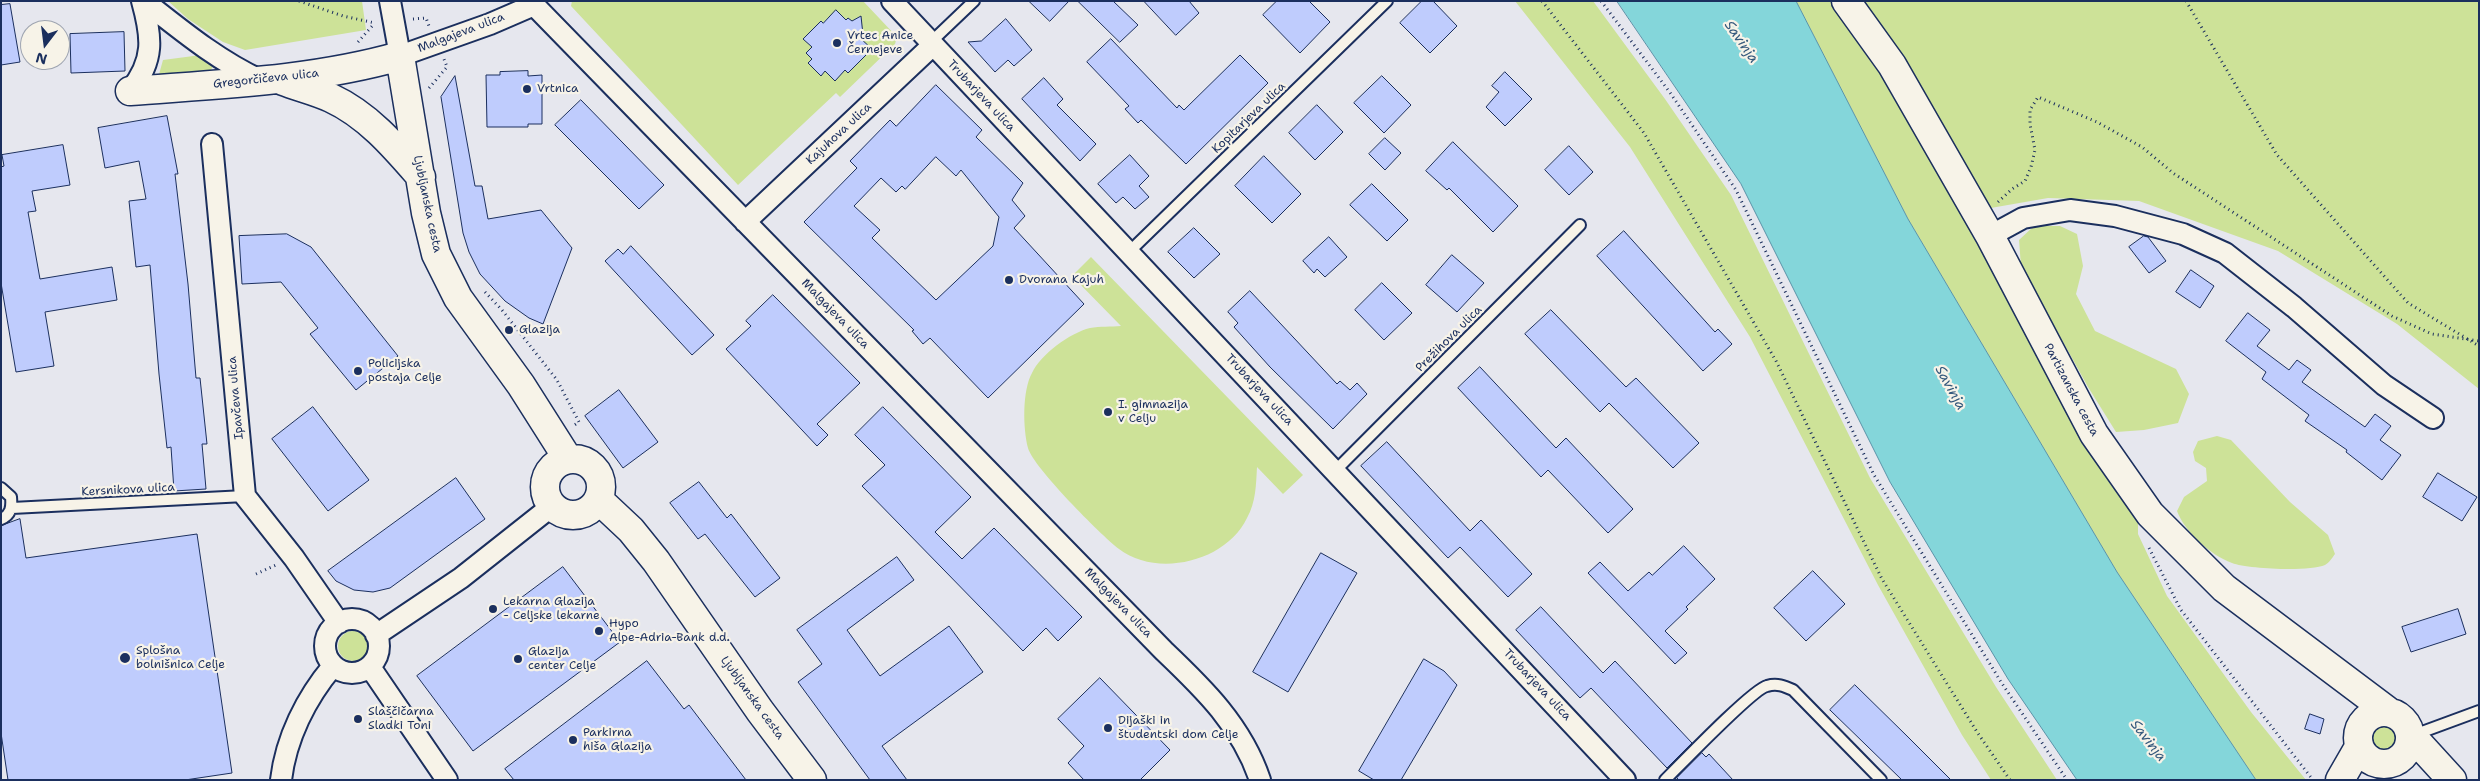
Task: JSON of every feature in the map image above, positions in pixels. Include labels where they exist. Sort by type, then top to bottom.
[{"type":"street","points":[[143,1],[215,56],[233,67],[331,98],[366,119],[402,154],[421,177]]},
{"type":"street","points":[[130,91],[140,78],[150,50],[149,26],[143,1]]},
{"type":"street","name":"Ljubljanska cesta","points":[[390,1],[436,254],[458,298],[555,436],[568,459]]},
{"type":"street","name":"Trubarjeva ulica","points":[[892,1],[1625,780]]},
{"type":"street","name":"Partizanska cesta","points":[[1846,1],[1892,66],[1985,228],[2094,434],[2150,514],[2224,588],[2336,674],[2360,736]]},
{"type":"street","name":"Malgajeva ulica","points":[[400,56],[490,24],[536,3],[745,222],[1164,651],[1207,691],[1235,726],[1260,780]]},
{"type":"street","name":"Kajuhova ulica","points":[[745,222],[932,44]]},
{"type":"street","name":"Gregorčičeva ulica","points":[[130,91],[271,80],[359,68],[400,56]]},
{"type":"street","name":"Ipavčeva ulica","points":[[212,144],[245,496]]},
{"type":"street","points":[[1985,228],[2023,218],[2070,210],[2115,216],[2183,234],[2224,253],[2294,307],[2384,385],[2433,418]]},
{"type":"street","points":[[568,459],[584,461],[596,470],[602,485],[599,500],[590,510],[577,515],[564,514],[552,506],[546,493],[546,478],[554,466],[568,459]]},
{"type":"street","points":[[245,496],[294,558],[339,622]]},
{"type":"street","name":"Ljubljanska cesta","points":[[599,500],[631,530],[656,561],[760,711],[812,780]]},
{"type":"street","points":[[376,635],[461,578],[552,506]]},
{"type":"street","points":[[356,620],[372,628],[376,635],[378,652],[370,667],[355,673],[340,671],[333,666],[325,651],[327,634],[339,622],[356,620]]},
{"type":"street","points":[[281,780],[284,754],[302,713],[321,680],[333,666]]},
{"type":"street","points":[[370,667],[447,780]]},
{"type":"street","points":[[2336,674],[2389,712],[2401,718],[2401,747]]},
{"type":"street","points":[[2340,780],[2360,736],[2373,714],[2389,712]]},
{"type":"street","points":[[2360,736],[2369,760],[2401,747]]},
{"type":"street","points":[[2401,747],[2448,776]]},
{"type":"street","points":[[2353,780],[2401,747]]},
{"type":"lane","name":"Kajuhova ulica","points":[[932,44],[974,1]]},
{"type":"lane","name":"Kopitarjeva ulica","points":[[1129,252],[1386,1]]},
{"type":"lane","name":"Prežihova ulica","points":[[1335,471],[1580,224]]},
{"type":"lane","points":[[1,488],[11,497],[12,508],[7,517],[1,519]]},
{"type":"lane","name":"Kersnikova ulica","points":[[12,508],[245,496]]},
{"type":"lane","points":[[1665,780],[1765,686],[1777,684],[1793,690],[1881,780]]},
{"type":"lane","points":[[2401,747],[2422,732],[2479,711]]},
{"type":"path","points":[[299,1],[343,16],[374,23]]},
{"type":"path","points":[[1542,1],[1644,133],[1776,360],[1882,579],[1977,732],[2010,780]]},
{"type":"path","points":[[1601,1],[1671,94],[1736,190],[1874,475],[2001,682],[2067,780]]},
{"type":"path","points":[[2186,1],[2276,155],[2408,303],[2479,346]]},
{"type":"path","points":[[1985,228],[2012,189],[2024,181],[2031,167],[2035,150],[2030,124],[2030,110],[2038,97],[2097,122],[2142,147],[2180,178],[2392,316],[2432,334],[2479,341]]},
{"type":"path","points":[[483,290],[502,310],[557,380],[579,422],[555,436]]},
{"type":"path","points":[[2150,514],[2145,539],[2181,610],[2312,780]]},
{"type":"green space","points":[[168,1],[362,1],[366,30],[245,50],[223,42],[188,19]]},
{"type":"green space","points":[[572,1],[863,1],[897,37],[895,44],[840,97],[836,93],[738,185],[571,6]]},
{"type":"green space","points":[[1515,1],[1593,1],[1665,99],[1731,195],[1870,478],[1996,687],[2057,780],[1991,780],[1962,735],[1878,585],[1750,337],[1630,147]]},
{"type":"green space","points":[[1796,1],[1834,1],[1883,73],[2138,517],[2138,534],[2167,596],[2251,712],[2306,780],[2256,780],[2117,572],[1908,219]]},
{"type":"green space","points":[[1862,1],[2479,1],[2479,389],[2397,324],[2278,251],[2139,201],[2048,198],[1985,209]]},
{"type":"green space","points":[[201,55],[213,66],[211,70],[158,78],[163,60]]},
{"type":"green space","points":[[2034,226],[2060,226],[2077,234],[2083,266],[2076,294],[2095,331],[2176,369],[2189,394],[2178,423],[2144,430],[2116,432],[2088,387],[2021,266],[2019,240]]},
{"type":"green space","points":[[1091,257],[1303,475],[1283,494],[1257,467],[1254,500],[1247,518],[1237,533],[1207,555],[1171,564],[1152,563],[1135,558],[1119,549],[1054,485],[1028,448],[1024,421],[1025,400],[1026,390],[1036,366],[1057,345],[1074,334],[1090,328],[1121,326],[1072,276]]},
{"type":"green space","points":[[2217,436],[2231,440],[2290,502],[2328,535],[2335,554],[2328,563],[2317,567],[2293,569],[2240,565],[2232,563],[2207,549],[2192,535],[2177,511],[2184,497],[2207,481],[2206,468],[2195,461],[2193,452],[2198,441]]},
{"type":"green space","points":[[353,631],[364,635],[368,646],[364,657],[353,661],[342,657],[338,646],[342,635]]},
{"type":"green space","points":[[2384,723],[2394,728],[2399,738],[2394,748],[2384,753],[2374,748],[2369,738],[2374,728]]},
{"type":"water","name":"Savinja","points":[[1617,1],[1796,1],[1908,219],[2117,572],[2256,780],[2077,780],[2008,679],[1890,482],[1741,184]]},
{"type":"building","points":[[1029,1],[1069,1],[1050,21]]},
{"type":"building","points":[[1078,1],[1113,1],[1138,25],[1120,42]]},
{"type":"building","points":[[1144,1],[1189,1],[1199,13],[1176,35]]},
{"type":"building","points":[[1277,1],[1309,1],[1330,22],[1300,53],[1263,15]]},
{"type":"building","points":[[1422,1],[1433,1],[1457,26],[1430,53],[1400,23]]},
{"type":"building","points":[[10,4],[20,62],[1,65],[1,5]]},
{"type":"building","name":"Vrtec Anice Černejeve","points":[[836,10],[846,20],[848,18],[852,21],[861,16],[863,35],[860,38],[872,49],[848,73],[845,70],[835,81],[825,71],[821,76],[808,63],[812,59],[806,53],[812,47],[803,39],[821,21],[823,23]]},
{"type":"building","points":[[1006,19],[1032,50],[1014,66],[1008,60],[995,72],[968,42],[981,41]]},
{"type":"building","points":[[124,32],[125,71],[71,73],[70,34]]},
{"type":"building","points":[[1111,39],[1177,108],[1179,105],[1184,110],[1240,55],[1268,83],[1186,164],[1141,120],[1138,123],[1125,109],[1129,106],[1087,62]]},
{"type":"building","points":[[528,71],[528,76],[542,75],[542,124],[528,124],[528,127],[487,127],[486,75],[500,75],[500,72]]},
{"type":"building","points":[[1505,72],[1532,99],[1505,126],[1486,107],[1499,92],[1492,86]]},
{"type":"building","points":[[455,76],[475,186],[482,186],[488,219],[541,210],[572,248],[543,324],[529,318],[505,301],[480,274],[469,252],[463,233],[441,97]]},
{"type":"building","points":[[1382,76],[1411,105],[1384,133],[1354,103]]},
{"type":"building","points":[[1044,78],[1063,99],[1057,105],[1096,144],[1080,161],[1022,99]]},
{"type":"building","points":[[936,85],[982,130],[976,137],[1023,183],[1012,200],[1025,216],[1014,228],[1084,304],[988,398],[930,338],[923,344],[912,331],[914,330],[804,222],[857,168],[850,161],[890,120],[896,126]],"holes":[[[936,157],[956,176],[961,170],[999,217],[993,246],[936,300],[872,238],[880,230],[854,206],[881,178],[896,192],[902,186],[905,189]]]},
{"type":"building","points":[[581,100],[664,185],[639,209],[555,125]]},
{"type":"building","points":[[1317,105],[1343,132],[1315,160],[1289,133]]},
{"type":"building","points":[[167,116],[178,174],[175,174],[188,284],[196,378],[200,378],[207,444],[202,444],[206,489],[174,491],[171,447],[167,448],[159,374],[150,265],[136,267],[129,201],[146,199],[139,161],[105,168],[98,128]]},
{"type":"building","points":[[1385,138],[1401,153],[1385,170],[1369,154]]},
{"type":"building","points":[[1453,142],[1518,206],[1493,232],[1449,188],[1447,190],[1426,171]]},
{"type":"building","points":[[63,145],[70,185],[32,191],[36,211],[28,212],[40,279],[112,267],[117,300],[45,312],[54,366],[16,372],[1,283],[1,167],[4,166],[2,155]]},
{"type":"building","points":[[1569,146],[1593,172],[1569,195],[1545,170]]},
{"type":"building","points":[[1130,155],[1149,176],[1139,186],[1149,197],[1135,209],[1123,197],[1116,203],[1098,184]]},
{"type":"building","points":[[1264,156],[1301,194],[1272,223],[1235,186]]},
{"type":"building","points":[[1372,184],[1408,220],[1387,241],[1350,205]]},
{"type":"building","points":[[1194,228],[1220,254],[1194,278],[1168,252]]},
{"type":"building","points":[[1624,231],[1715,332],[1718,329],[1732,344],[1703,371],[1597,256]]},
{"type":"building","points":[[287,234],[311,247],[398,356],[356,390],[310,334],[318,328],[281,282],[242,284],[239,236]]},
{"type":"building","points":[[2144,236],[2148,237],[2166,261],[2149,273],[2129,247]]},
{"type":"building","points":[[1329,237],[1347,257],[1325,277],[1317,269],[1314,273],[1303,261]]},
{"type":"building","points":[[631,246],[714,335],[692,355],[605,261],[618,249],[623,254]]},
{"type":"building","points":[[1452,255],[1484,283],[1457,312],[1426,285]]},
{"type":"building","points":[[2191,270],[2214,286],[2200,308],[2176,292]]},
{"type":"building","points":[[1382,283],[1412,313],[1384,340],[1355,310]]},
{"type":"building","points":[[1250,291],[1337,384],[1340,381],[1350,390],[1357,383],[1367,394],[1333,429],[1270,367],[1234,327],[1238,323],[1228,312]]},
{"type":"building","points":[[773,295],[860,383],[817,424],[828,435],[817,446],[726,349],[751,326],[746,321]]},
{"type":"building","points":[[1551,310],[1626,387],[1636,378],[1699,443],[1673,468],[1609,403],[1600,412],[1525,334]]},
{"type":"building","points":[[2248,313],[2270,330],[2257,346],[2289,370],[2297,360],[2311,370],[2302,382],[2365,427],[2375,414],[2391,426],[2380,440],[2401,455],[2382,480],[2346,452],[2347,450],[2305,421],[2309,415],[2262,379],[2266,372],[2226,341]]},
{"type":"building","points":[[1480,367],[1556,448],[1566,438],[1633,509],[1608,533],[1548,470],[1541,477],[1458,388]]},
{"type":"building","points":[[619,390],[658,442],[623,468],[585,416]]},
{"type":"building","points":[[313,407],[369,480],[328,511],[272,439]]},
{"type":"building","points":[[883,407],[971,497],[935,532],[962,559],[994,528],[1082,617],[1058,641],[1046,628],[1023,651],[862,486],[885,465],[855,435]]},
{"type":"building","points":[[1387,442],[1470,531],[1481,520],[1532,574],[1508,597],[1460,547],[1448,558],[1361,466]]},
{"type":"building","points":[[2438,473],[2477,497],[2462,521],[2423,497]]},
{"type":"building","points":[[456,478],[485,519],[390,588],[373,592],[354,590],[336,581],[328,571]]},
{"type":"building","points":[[699,482],[727,518],[731,514],[780,578],[755,597],[705,534],[698,539],[670,503]]},
{"type":"building","name":"Splošna bolnišnica Celje","points":[[20,519],[26,558],[197,534],[232,773],[185,780],[8,780],[1,733],[1,526]]},
{"type":"building","points":[[1684,546],[1715,579],[1665,631],[1687,653],[1675,664],[1588,573],[1600,562],[1628,591],[1649,572],[1652,575]]},
{"type":"building","points":[[1321,553],[1357,573],[1288,692],[1253,672]]},
{"type":"building","points":[[897,557],[914,580],[847,630],[880,676],[949,626],[983,672],[882,746],[907,780],[870,780],[798,682],[822,664],[797,630]]},
{"type":"building","name":"Glazija center Celje","points":[[563,567],[620,642],[473,751],[417,676]]},
{"type":"building","points":[[1813,571],[1845,604],[1806,641],[1774,608]]},
{"type":"building","points":[[1541,607],[1603,673],[1615,661],[1692,743],[1667,768],[1591,688],[1580,698],[1516,630]]},
{"type":"building","points":[[2458,609],[2466,634],[2411,652],[2402,627]]},
{"type":"building","points":[[1424,659],[1444,671],[1457,685],[1401,780],[1374,780],[1359,771]]},
{"type":"building","points":[[647,661],[684,709],[689,705],[746,780],[514,780],[505,769]]},
{"type":"building","name":"Dijaški in študentski dom Celje","points":[[1100,678],[1170,750],[1140,780],[1084,780],[1068,763],[1084,746],[1058,719]]},
{"type":"building","points":[[1855,685],[1951,780],[1902,780],[1830,710]]},
{"type":"building","points":[[2310,714],[2324,719],[2320,734],[2305,729]]},
{"type":"building","points":[[1702,753],[1706,757],[1709,754],[1733,780],[1679,780],[1677,778]]},
{"type":"place","name":"Vrtec Anice Černejeve","points":[[837,43]]},
{"type":"place","name":"Vrtnica","points":[[527,89]]},
{"type":"place","name":"Dvorana Kajuh","points":[[1009,280]]},
{"type":"place","name":"Glazija","points":[[509,330]]},
{"type":"place","name":"Policijska postaja Celje","points":[[358,371]]},
{"type":"place","name":"I. gimnazija v Celju","points":[[1108,412]]},
{"type":"place","name":"Lekarna Glazija - Celjske lekarne","points":[[493,609]]},
{"type":"place","name":"Hypo Alpe-Adria-Bank d.d.","points":[[599,631]]},
{"type":"place","name":"Splošna bolnišnica Celje","points":[[125,658]]},
{"type":"place","name":"Glazija center Celje","points":[[518,659]]},
{"type":"place","name":"Slaščičarna Sladki Toni","points":[[358,719]]},
{"type":"place","name":"Dijaški in študentski dom Celje","points":[[1108,728]]},
{"type":"place","name":"Parkirna hiša Glazija","points":[[573,740]]}]
